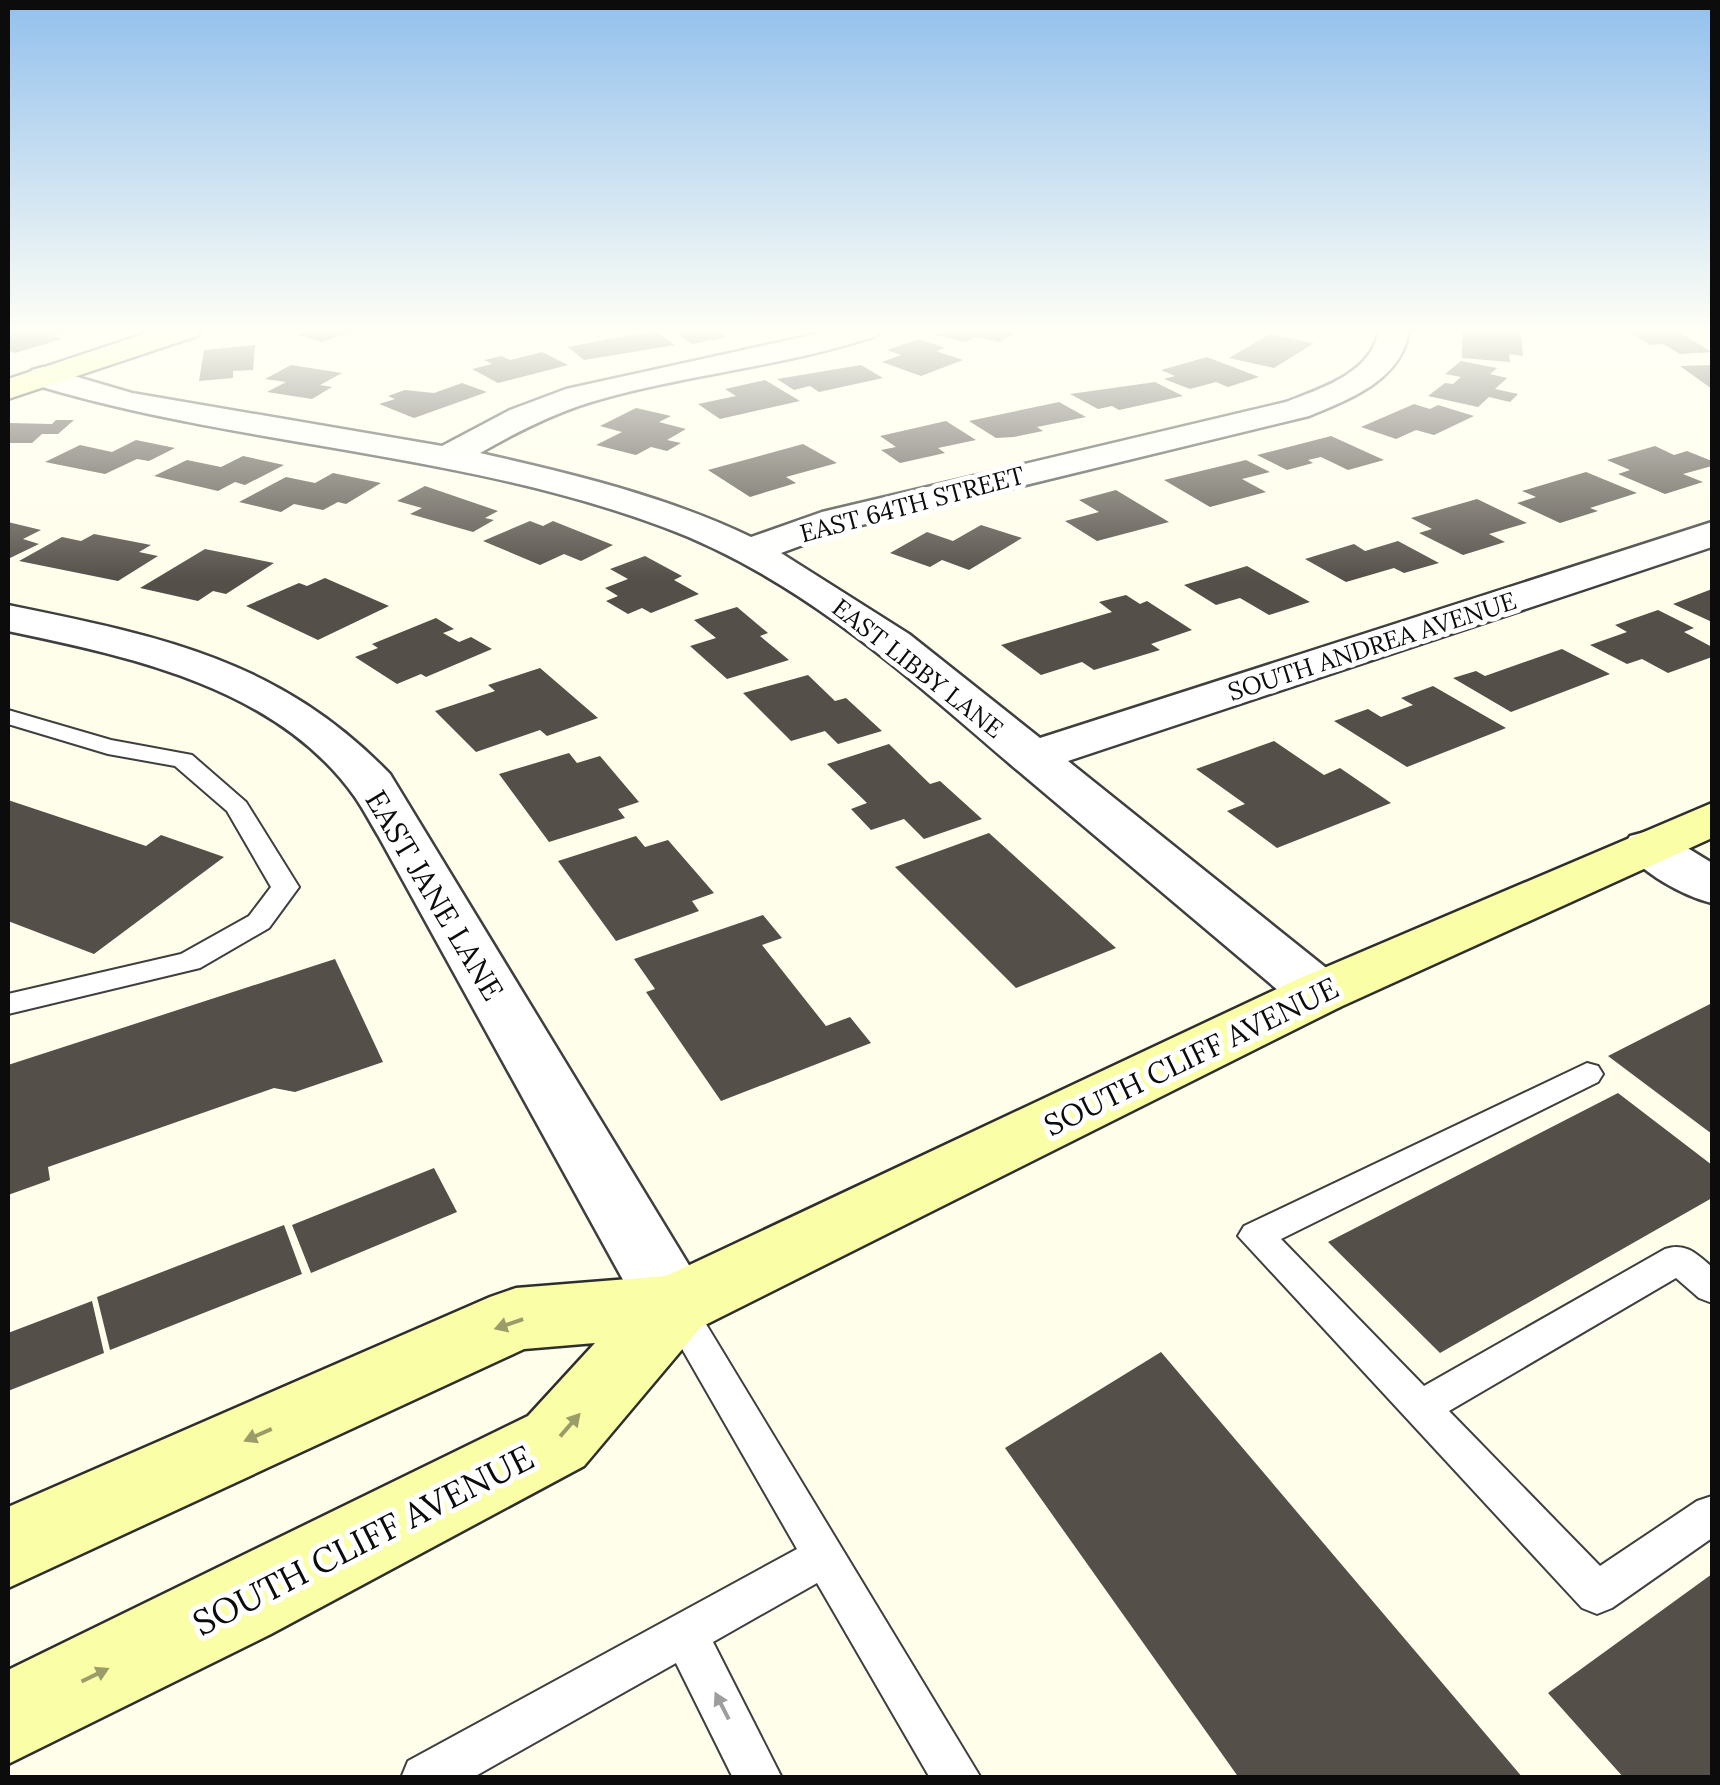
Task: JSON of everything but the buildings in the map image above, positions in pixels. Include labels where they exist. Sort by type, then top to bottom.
[{"type":"main road","name":"SOUTH CLIFF AVENUE","points":[[8,1548],[516,1319],[675,1306],[1319,993],[1712,819]]},
{"type":"main road","name":"SOUTH CLIFF AVENUE","points":[[8,1718],[240,1604],[556,1440],[675,1306]]},
{"type":"street","name":"EAST LIBBY LANE","points":[[191,413],[451,456],[610,496],[681,520],[749,551],[824,594],[894,643],[1319,993]]},
{"type":"street","points":[[451,456],[535,413]]},
{"type":"street","name":"EAST 64TH STREET","points":[[749,551],[853,516],[1279,413]]},
{"type":"street","name":"SOUTH ANDREA AVENUE","points":[[1031,757],[1712,534]]},
{"type":"street","name":"EAST JANE LANE","points":[[8,618],[160,653],[218,672],[278,704],[333,743],[372,786],[405,838],[675,1306]]},
{"type":"street","points":[[1649,847],[1712,886]]},
{"type":"lane","points":[[8,717],[108,747],[183,760],[238,807],[285,888],[259,922],[190,961],[8,1004]]},
{"type":"lane","points":[[1587,1074],[1256,1236],[1597,1594],[1712,1515]]},
{"type":"lane","points":[[1420,1408],[1678,1259],[1712,1288]]},
{"type":"lane","points":[[675,1306],[957,1778]]},
{"type":"lane","points":[[425,1778],[823,1557]]},
{"type":"lane","points":[[685,1634],[758,1778]]}]
